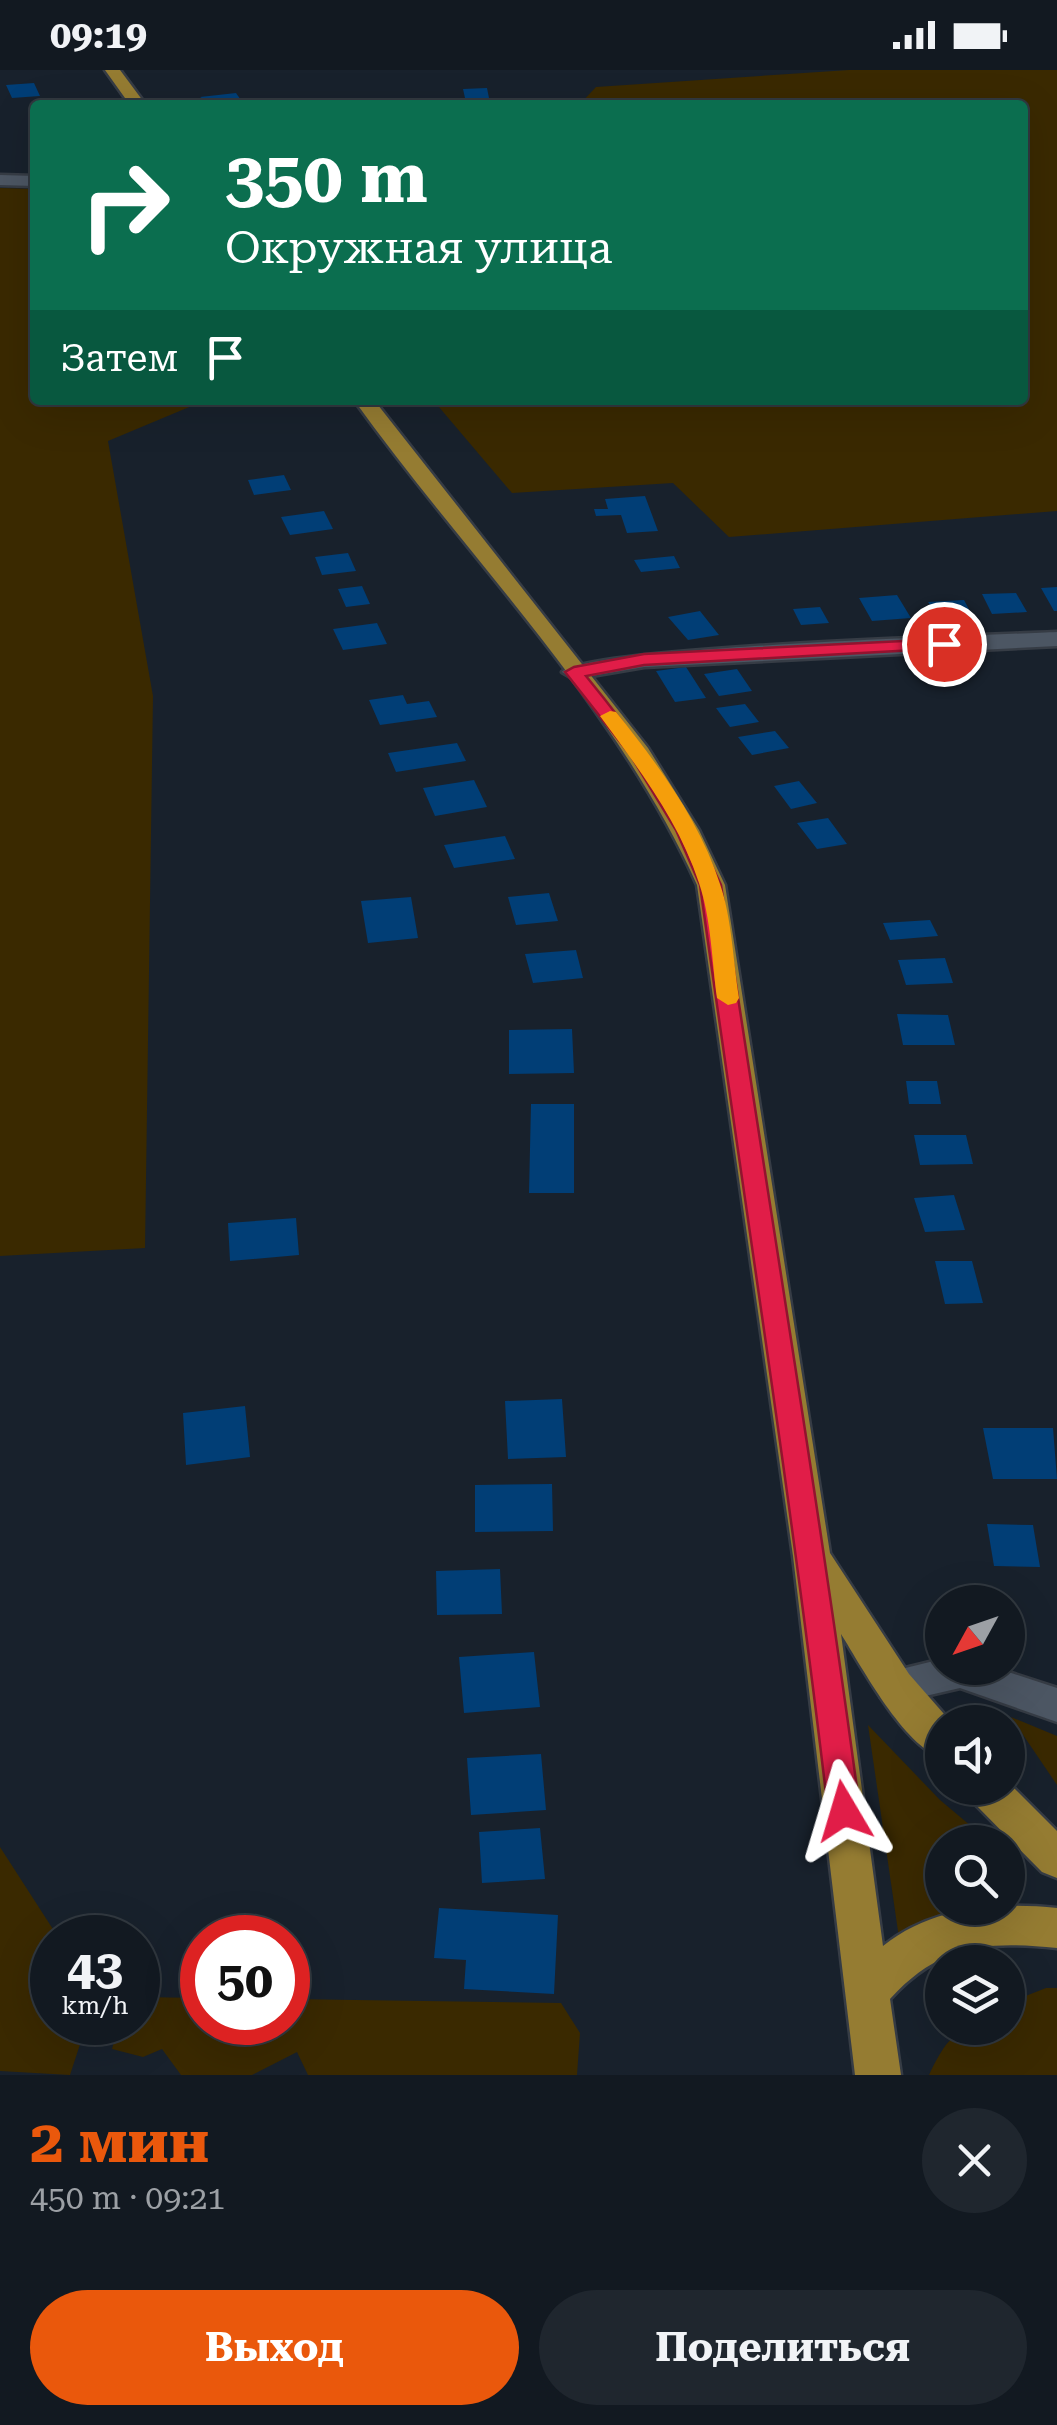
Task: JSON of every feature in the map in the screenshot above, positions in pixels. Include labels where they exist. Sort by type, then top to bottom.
[{"type":"main road","points":[[112,70],[134,100]]},
{"type":"main road","points":[[370,407],[640,754],[686,830],[710,885],[812,1556],[878,2075]]},
{"type":"main road","points":[[812,1556],[895,1686],[925,1721]]},
{"type":"main road","points":[[1003,1805],[1057,1859]]},
{"type":"main road","points":[[866,1994],[906,1954],[950,1933],[993,1924],[1057,1928]]},
{"type":"street","points":[[0,180],[30,181]]},
{"type":"street","points":[[574,672],[644,660],[1057,639]]},
{"type":"street","points":[[895,1686],[960,1672],[1057,1706]]},
{"type":"shaded area","points":[[849,70],[1057,70],[1057,511],[729,537],[673,483],[512,493],[437,405],[1028,405],[1028,100],[584,100],[596,87]]},
{"type":"shaded area","points":[[0,188],[30,189],[30,405],[194,405],[108,441],[153,696],[145,1248],[0,1256]]},
{"type":"shaded area","points":[[1025,1723],[1057,1736],[1057,1785],[1025,1738]]},
{"type":"shaded area","points":[[868,1725],[925,1784],[925,1805],[946,1805],[970,1825],[925,1825],[925,1925],[930,1925],[899,1938]]},
{"type":"shaded area","points":[[0,1847],[44,1915],[30,1915],[30,2045],[80,2045],[70,2075],[0,2071]]},
{"type":"shaded area","points":[[1057,1988],[1057,2075],[929,2075],[946,2045],[1025,2045],[1025,1996]]},
{"type":"shaded area","points":[[160,1997],[180,1998],[180,2045],[310,2045],[310,1999],[561,2003],[580,2033],[577,2075],[308,2075],[297,2052],[252,2075],[181,2075],[162,2049],[143,2057],[112,2049],[113,2045],[160,2045]]},
{"type":"building","points":[[34,83],[40,96],[12,98],[6,85]]},
{"type":"building","points":[[487,88],[489,98],[465,98],[463,89]]},
{"type":"building","points":[[236,93],[241,100],[205,100],[200,97]]},
{"type":"building","points":[[284,475],[291,490],[254,495],[248,480]]},
{"type":"building","points":[[645,496],[658,531],[627,533],[621,515],[596,516],[594,509],[608,509],[605,499]]},
{"type":"building","points":[[324,511],[333,529],[290,535],[281,517]]},
{"type":"building","points":[[348,553],[356,571],[322,575],[315,557]]},
{"type":"building","points":[[674,556],[680,568],[641,572],[634,560]]},
{"type":"building","points":[[362,586],[370,604],[346,607],[338,589]]},
{"type":"building","points":[[1057,587],[1057,611],[1054,611],[1041,588]]},
{"type":"building","points":[[1016,593],[1027,612],[992,614],[982,594]]},
{"type":"building","points":[[897,595],[911,618],[872,621],[859,598]]},
{"type":"building","points":[[964,600],[972,615],[966,616],[969,621],[944,623],[928,602]]},
{"type":"building","points":[[820,607],[829,623],[801,625],[793,609]]},
{"type":"building","points":[[700,611],[719,635],[688,640],[668,617]]},
{"type":"building","points":[[377,623],[387,644],[343,650],[333,629]]},
{"type":"building","points":[[686,667],[706,698],[675,702],[656,671]]},
{"type":"building","points":[[737,669],[752,691],[719,696],[704,674]]},
{"type":"building","points":[[403,695],[407,704],[429,701],[437,717],[380,725],[369,700]]},
{"type":"building","points":[[745,704],[759,722],[730,727],[716,708]]},
{"type":"building","points":[[775,731],[789,748],[752,755],[738,737]]},
{"type":"building","points":[[457,743],[466,761],[396,772],[388,753]]},
{"type":"building","points":[[474,780],[487,807],[435,816],[423,788]]},
{"type":"building","points":[[799,781],[817,803],[791,809],[774,786]]},
{"type":"building","points":[[828,818],[847,844],[817,849],[797,823]]},
{"type":"building","points":[[505,836],[515,859],[454,868],[444,845]]},
{"type":"building","points":[[549,893],[558,921],[516,925],[508,897]]},
{"type":"building","points":[[411,897],[418,938],[368,943],[361,901]]},
{"type":"building","points":[[930,920],[938,936],[890,940],[883,923]]},
{"type":"building","points":[[576,950],[583,978],[533,983],[525,954]]},
{"type":"building","points":[[945,958],[953,983],[906,985],[898,960]]},
{"type":"building","points":[[897,1014],[948,1015],[955,1045],[903,1045]]},
{"type":"building","points":[[572,1029],[574,1073],[509,1074],[509,1030]]},
{"type":"building","points":[[906,1081],[937,1081],[941,1104],[909,1104]]},
{"type":"building","points":[[531,1104],[574,1104],[574,1193],[529,1193]]},
{"type":"building","points":[[914,1135],[966,1135],[973,1164],[920,1165]]},
{"type":"building","points":[[954,1195],[965,1230],[925,1232],[914,1198]]},
{"type":"building","points":[[296,1218],[299,1255],[230,1261],[228,1223]]},
{"type":"building","points":[[935,1261],[972,1261],[983,1303],[945,1304]]},
{"type":"building","points":[[562,1399],[566,1457],[508,1459],[505,1401]]},
{"type":"building","points":[[245,1406],[250,1457],[186,1465],[183,1413]]},
{"type":"building","points":[[983,1428],[1053,1428],[1057,1479],[993,1479]]},
{"type":"building","points":[[552,1484],[553,1531],[475,1532],[475,1485]]},
{"type":"building","points":[[987,1524],[1033,1525],[1040,1567],[994,1566]]},
{"type":"building","points":[[500,1569],[502,1614],[437,1615],[436,1571]]},
{"type":"building","points":[[534,1652],[540,1707],[464,1713],[459,1657]]},
{"type":"building","points":[[541,1754],[546,1810],[471,1815],[467,1758]]},
{"type":"building","points":[[540,1828],[545,1879],[482,1883],[479,1832]]},
{"type":"building","points":[[439,1908],[558,1915],[554,1994],[464,1989],[466,1960],[434,1958]]},
{"type":"slow traffic","points":[[610,716],[640,754],[686,830],[710,885],[728,998]]},
{"type":"route","points":[[844,1811],[812,1556],[710,885],[686,830],[640,754],[574,672],[644,660],[944,644]]}]
